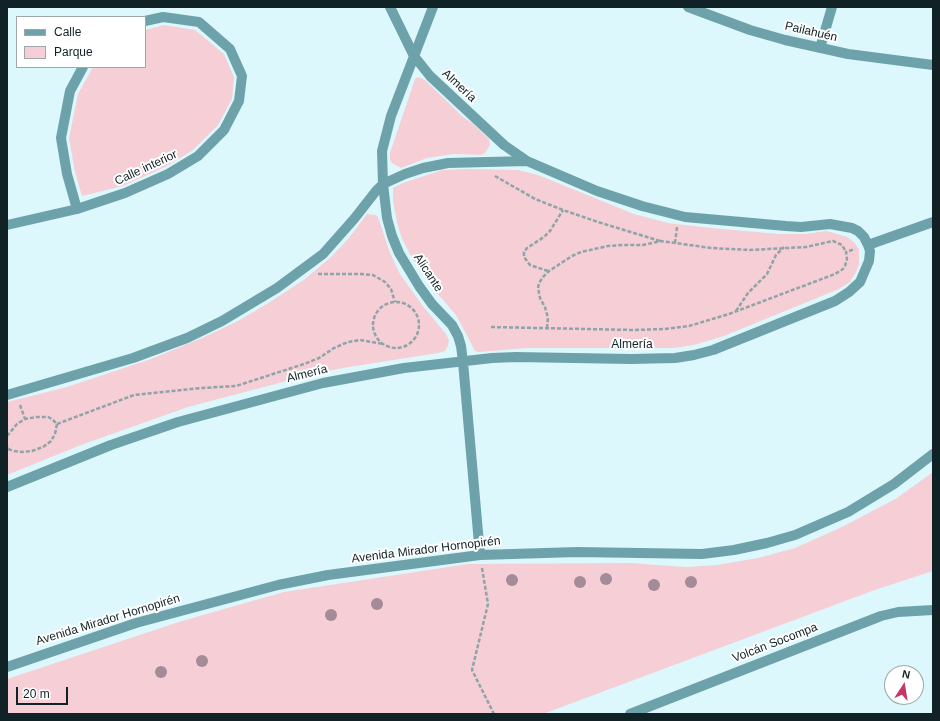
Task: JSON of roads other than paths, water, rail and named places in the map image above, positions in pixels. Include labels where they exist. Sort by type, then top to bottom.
[{"type":"street","name":"Almería","points":[[7,488],[111,445],[186,420],[323,383],[404,368],[516,357],[631,359],[675,358],[713,350],[821,307],[849,292],[860,282],[866,271],[870,251],[864,237],[852,228],[830,224],[786,226],[678,216],[596,191],[527,161],[504,145],[430,76],[414,56],[390,7]]},
{"type":"street","name":"Alicante","points":[[433,7],[391,116],[384,140],[382,161],[383,184],[387,218],[392,236],[400,253],[418,286],[432,304],[452,325],[458,336],[464,362],[480,555]]},
{"type":"street","name":"Pailahuén","points":[[688,7],[750,30],[785,40],[873,58],[933,65]]},
{"type":"street","points":[[820,48],[832,7]]},
{"type":"street","name":"Calle interior","points":[[7,225],[77,209],[147,184],[168,174],[198,156],[224,130],[239,101],[242,76],[230,49],[198,22],[163,17],[146,22]]},
{"type":"street","points":[[77,209],[61,138],[70,91],[83,68]]},
{"type":"street","name":"Almería","points":[[7,394],[133,358],[187,338],[256,302],[323,254],[383,184],[405,174],[423,168],[448,163],[527,161]]},
{"type":"street","points":[[868,245],[933,222]]},
{"type":"street","name":"Avenida Mirador Hornopirén","points":[[7,667],[136,623],[278,585],[328,575],[480,555],[577,552],[702,554],[734,550],[795,535],[848,512],[894,484],[933,454]]},
{"type":"street","name":"Volcán Socompa","points":[[630,714],[881,616],[898,612],[933,610]]}]
